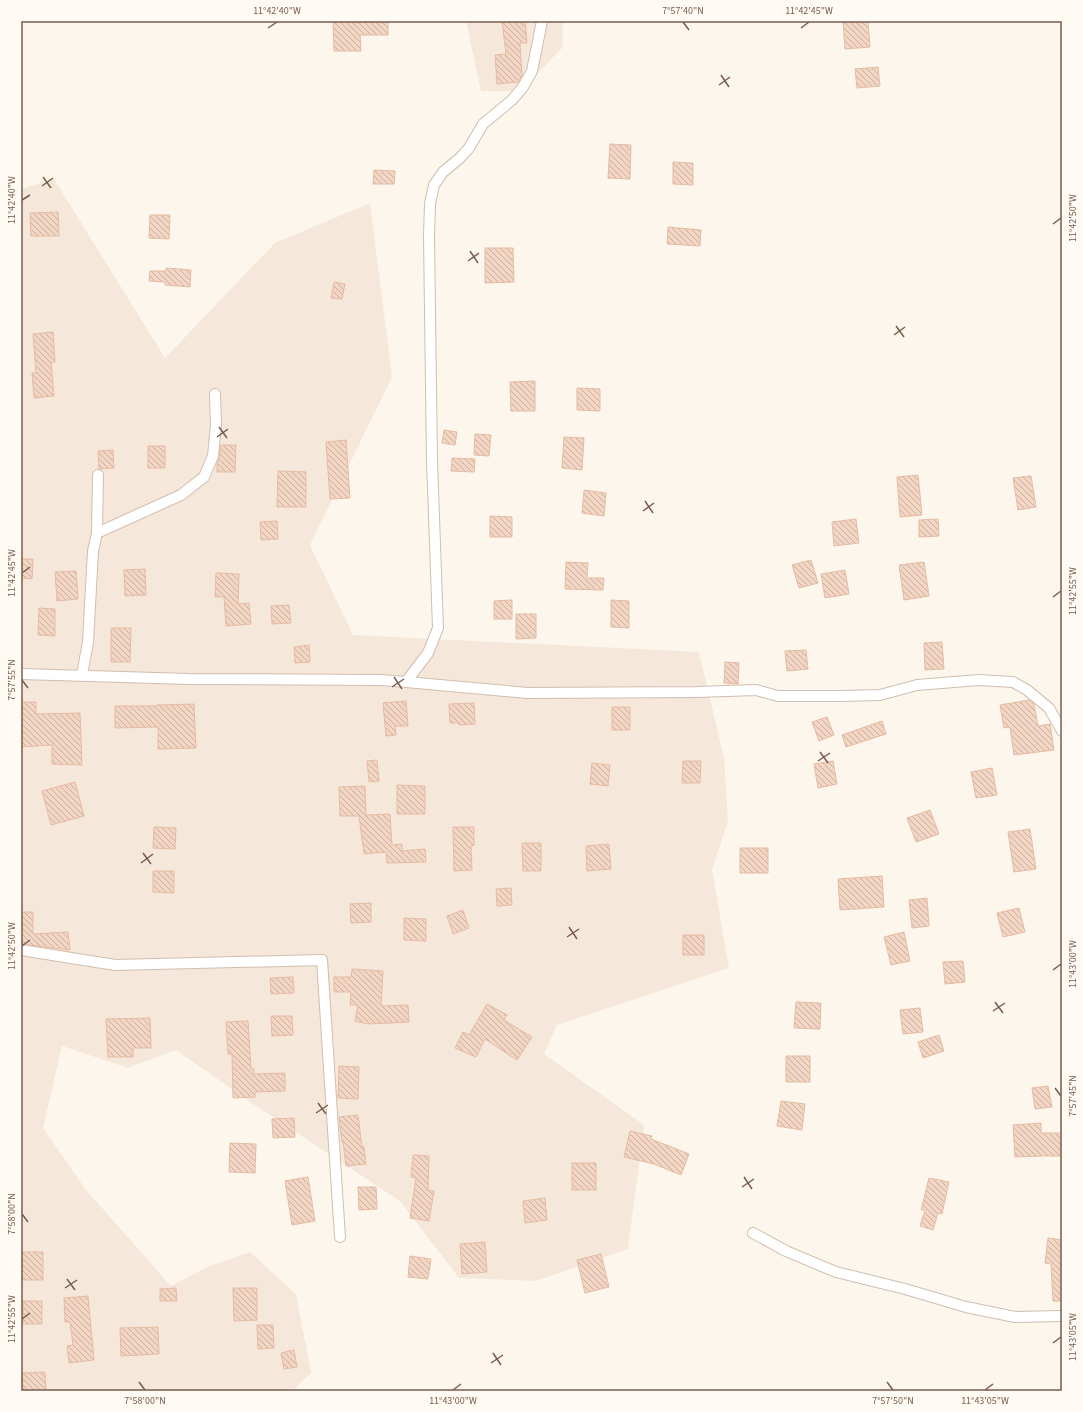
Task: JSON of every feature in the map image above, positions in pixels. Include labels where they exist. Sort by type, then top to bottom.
[{"type":"street","points":[[406,682],[428,653],[438,628],[432,453],[429,236],[430,204],[434,185],[443,172],[460,158],[469,148],[484,124],[512,100],[523,87],[532,71],[542,21]]},
{"type":"street","points":[[97,533],[181,495],[204,477],[212,456],[216,425],[215,394]]},
{"type":"street","points":[[82,676],[88,642],[93,551],[97,533],[98,475]]},
{"type":"street","points":[[21,674],[189,679],[381,680],[528,693],[636,693],[756,690],[778,696],[880,695],[917,685],[986,680],[1013,682],[1027,690],[1049,708],[1062,731]]},
{"type":"street","points":[[21,950],[115,965],[322,960],[340,1237]]},
{"type":"street","points":[[754,1234],[786,1251],[836,1272],[905,1289],[966,1307],[1015,1317],[1062,1316]]},
{"type":"shaded area","points":[[466,21],[562,21],[563,47],[520,91],[481,91]]},
{"type":"shaded area","points":[[54,179],[165,358],[275,243],[370,203],[392,377],[310,545],[353,635],[699,652],[724,758],[728,821],[712,870],[729,968],[557,1025],[544,1054],[644,1125],[628,1249],[536,1281],[459,1278],[400,1201],[256,1106],[176,1050],[128,1068],[62,1046],[43,1128],[86,1190],[171,1286],[207,1267],[250,1252],[296,1294],[311,1373],[292,1391],[21,1391],[21,189]]},
{"type":"building","points":[[333,21],[388,21],[388,35],[360,35],[361,51],[334,51]]},
{"type":"building","points":[[502,21],[525,21],[527,43],[520,43],[522,76],[518,82],[497,84],[495,55],[506,54]]},
{"type":"building","points":[[843,21],[868,21],[870,47],[845,49]]},
{"type":"building","points":[[878,67],[880,86],[857,88],[855,69]]},
{"type":"building","points":[[610,144],[631,145],[630,179],[608,178]]},
{"type":"building","points":[[673,162],[693,163],[693,185],[673,184]]},
{"type":"building","points":[[374,170],[395,171],[394,184],[373,184]]},
{"type":"building","points":[[58,212],[59,236],[31,236],[30,213]]},
{"type":"building","points":[[150,215],[170,215],[169,239],[149,238]]},
{"type":"building","points":[[668,227],[701,230],[700,246],[667,244]]},
{"type":"building","points":[[485,248],[513,248],[514,282],[485,283]]},
{"type":"building","points":[[166,268],[191,270],[190,287],[165,285],[165,282],[149,281],[150,271],[166,271]]},
{"type":"building","points":[[334,282],[345,284],[342,299],[331,298]]},
{"type":"building","points":[[53,332],[55,362],[51,362],[54,396],[34,398],[32,373],[36,373],[33,334]]},
{"type":"building","points":[[535,381],[535,411],[511,411],[510,382]]},
{"type":"building","points":[[577,388],[600,389],[600,411],[577,410]]},
{"type":"building","points":[[444,430],[457,432],[455,445],[442,443]]},
{"type":"building","points":[[475,434],[491,435],[489,456],[474,455]]},
{"type":"building","points":[[564,437],[584,438],[582,470],[562,468]]},
{"type":"building","points":[[346,440],[350,498],[330,499],[326,442]]},
{"type":"building","points":[[221,445],[236,445],[235,472],[217,472]]},
{"type":"building","points":[[148,446],[165,446],[165,468],[148,468]]},
{"type":"building","points":[[113,450],[114,468],[99,469],[98,451]]},
{"type":"building","points":[[452,458],[475,459],[474,472],[451,471]]},
{"type":"building","points":[[278,471],[306,472],[306,507],[277,507]]},
{"type":"building","points":[[918,475],[922,515],[900,517],[897,477]]},
{"type":"building","points":[[1031,476],[1036,507],[1018,510],[1013,478]]},
{"type":"building","points":[[584,490],[606,493],[604,516],[582,513]]},
{"type":"building","points":[[490,516],[512,517],[512,537],[490,537]]},
{"type":"building","points":[[856,519],[859,543],[834,546],[832,522]]},
{"type":"building","points":[[938,519],[939,536],[919,537],[919,520]]},
{"type":"building","points":[[277,521],[278,539],[261,540],[260,522]]},
{"type":"building","points":[[21,559],[33,559],[32,579],[21,578]]},
{"type":"building","points":[[811,560],[818,583],[799,588],[792,565]]},
{"type":"building","points":[[566,562],[588,563],[587,578],[604,578],[603,590],[565,589]]},
{"type":"building","points":[[924,562],[929,596],[904,600],[899,565]]},
{"type":"building","points":[[145,569],[146,595],[125,596],[124,570]]},
{"type":"building","points":[[845,570],[849,594],[825,598],[821,574]]},
{"type":"building","points":[[76,571],[78,599],[57,601],[55,572]]},
{"type":"building","points":[[216,573],[239,574],[238,604],[249,603],[251,624],[226,626],[224,597],[215,597]]},
{"type":"building","points":[[512,600],[512,619],[494,619],[494,601]]},
{"type":"building","points":[[611,600],[629,601],[629,628],[611,627]]},
{"type":"building","points":[[289,605],[291,623],[272,624],[271,606]]},
{"type":"building","points":[[39,608],[55,609],[55,636],[38,635]]},
{"type":"building","points":[[516,614],[536,614],[536,638],[516,639]]},
{"type":"building","points":[[111,628],[131,628],[130,662],[111,662]]},
{"type":"building","points":[[942,642],[944,669],[925,670],[924,643]]},
{"type":"building","points":[[309,645],[310,662],[295,663],[294,647]]},
{"type":"building","points":[[806,650],[808,669],[787,671],[785,651]]},
{"type":"building","points":[[725,662],[739,663],[738,684],[724,683]]},
{"type":"building","points":[[1029,700],[1034,704],[1038,726],[1050,724],[1054,750],[1014,755],[1010,727],[1004,728],[1000,705]]},
{"type":"building","points":[[406,701],[408,726],[395,726],[396,735],[386,736],[383,703]]},
{"type":"building","points":[[21,702],[36,702],[36,714],[80,713],[82,765],[52,764],[52,745],[21,747]]},
{"type":"building","points":[[474,703],[475,724],[459,725],[459,723],[450,723],[449,704]]},
{"type":"building","points":[[194,704],[196,748],[158,749],[158,727],[115,728],[115,706]]},
{"type":"building","points":[[612,707],[630,707],[630,730],[612,730]]},
{"type":"building","points":[[827,717],[834,735],[819,741],[812,722]]},
{"type":"building","points":[[882,721],[886,734],[846,747],[842,735]]},
{"type":"building","points":[[377,760],[379,781],[369,782],[367,761]]},
{"type":"building","points":[[683,761],[701,761],[700,783],[682,783]]},
{"type":"building","points":[[833,761],[837,784],[818,788],[814,764]]},
{"type":"building","points":[[592,763],[610,765],[608,786],[590,784]]},
{"type":"building","points":[[992,768],[997,795],[976,798],[971,772]]},
{"type":"building","points":[[75,782],[84,816],[51,825],[42,791]]},
{"type":"building","points":[[397,785],[425,786],[425,814],[397,814]]},
{"type":"building","points":[[365,786],[366,815],[390,814],[392,845],[402,844],[402,851],[425,849],[426,862],[387,863],[386,852],[364,854],[359,816],[340,816],[339,787]]},
{"type":"building","points":[[930,810],[939,834],[916,842],[907,818]]},
{"type":"building","points":[[154,827],[176,828],[175,849],[153,848]]},
{"type":"building","points":[[453,827],[474,827],[474,845],[471,846],[472,870],[454,871]]},
{"type":"building","points":[[1030,829],[1036,869],[1014,872],[1008,832]]},
{"type":"building","points":[[522,843],[541,843],[541,871],[523,871]]},
{"type":"building","points":[[609,844],[611,869],[587,871],[586,846]]},
{"type":"building","points":[[740,848],[768,848],[768,873],[740,873]]},
{"type":"building","points":[[153,871],[174,871],[174,893],[153,892]]},
{"type":"building","points":[[882,876],[884,907],[840,910],[838,879]]},
{"type":"building","points":[[511,888],[512,905],[497,906],[496,889]]},
{"type":"building","points":[[927,898],[929,926],[912,928],[909,900]]},
{"type":"building","points":[[371,903],[371,922],[351,923],[350,904]]},
{"type":"building","points":[[1019,908],[1025,932],[1003,937],[997,913]]},
{"type":"building","points":[[463,910],[469,928],[453,934],[447,916]]},
{"type":"building","points":[[21,912],[33,912],[33,934],[68,932],[70,950],[21,944]]},
{"type":"building","points":[[404,918],[426,919],[426,941],[404,940]]},
{"type":"building","points":[[904,932],[910,961],[891,965],[884,937]]},
{"type":"building","points":[[683,935],[704,935],[704,955],[683,955]]},
{"type":"building","points":[[963,961],[965,982],[945,984],[943,962]]},
{"type":"building","points":[[352,969],[383,971],[381,1006],[408,1005],[409,1022],[368,1024],[355,1021],[358,1005],[350,1005],[351,992],[334,992],[334,977],[351,977]]},
{"type":"building","points":[[293,977],[294,993],[271,994],[270,978]]},
{"type":"building","points":[[796,1002],[821,1003],[820,1029],[794,1028]]},
{"type":"building","points":[[487,1004],[507,1015],[504,1020],[532,1037],[517,1060],[485,1039],[476,1057],[455,1048],[463,1032],[469,1035]]},
{"type":"building","points":[[920,1008],[923,1032],[903,1034],[900,1010]]},
{"type":"building","points":[[271,1016],[292,1016],[293,1035],[272,1036]]},
{"type":"building","points":[[150,1018],[151,1048],[133,1048],[133,1057],[108,1057],[106,1019]]},
{"type":"building","points":[[248,1021],[251,1069],[254,1069],[254,1074],[285,1073],[285,1091],[255,1092],[255,1097],[233,1098],[232,1054],[228,1054],[226,1022]]},
{"type":"building","points":[[939,1035],[944,1051],[923,1058],[918,1042]]},
{"type":"building","points":[[786,1056],[810,1056],[810,1082],[786,1082]]},
{"type":"building","points":[[339,1066],[359,1067],[358,1099],[338,1098]]},
{"type":"building","points":[[1048,1086],[1052,1107],[1035,1109],[1032,1088]]},
{"type":"building","points":[[781,1101],[805,1104],[802,1130],[777,1126]]},
{"type":"building","points":[[358,1115],[362,1147],[364,1147],[366,1164],[346,1166],[339,1117]]},
{"type":"building","points":[[294,1118],[295,1137],[273,1138],[272,1119]]},
{"type":"building","points":[[1041,1123],[1041,1133],[1062,1133],[1062,1156],[1015,1157],[1013,1125]]},
{"type":"building","points":[[630,1131],[652,1136],[651,1139],[689,1154],[681,1175],[654,1164],[624,1157]]},
{"type":"building","points":[[230,1143],[256,1144],[255,1173],[229,1172]]},
{"type":"building","points":[[413,1155],[429,1156],[428,1190],[434,1191],[429,1221],[410,1218],[416,1178],[411,1177]]},
{"type":"building","points":[[572,1163],[596,1163],[596,1190],[572,1190]]},
{"type":"building","points":[[308,1177],[315,1221],[292,1225],[285,1181]]},
{"type":"building","points":[[929,1178],[949,1182],[942,1214],[938,1213],[933,1230],[920,1226],[925,1210],[921,1210]]},
{"type":"building","points":[[358,1187],[376,1187],[377,1209],[359,1210]]},
{"type":"building","points":[[545,1198],[547,1220],[525,1223],[523,1201]]},
{"type":"building","points":[[1048,1238],[1062,1240],[1062,1301],[1053,1301],[1051,1264],[1045,1263]]},
{"type":"building","points":[[485,1242],[487,1272],[462,1274],[460,1244]]},
{"type":"building","points":[[22,1252],[43,1252],[43,1280],[22,1280]]},
{"type":"building","points":[[601,1254],[609,1287],[585,1293],[577,1260]]},
{"type":"building","points":[[410,1256],[431,1259],[428,1279],[408,1277]]},
{"type":"building","points":[[176,1288],[177,1301],[160,1301],[160,1289]]},
{"type":"building","points":[[233,1288],[257,1288],[257,1320],[234,1321]]},
{"type":"building","points":[[88,1296],[94,1360],[69,1363],[67,1346],[73,1345],[70,1322],[65,1322],[64,1298]]},
{"type":"building","points":[[23,1301],[42,1301],[42,1324],[23,1324]]},
{"type":"building","points":[[257,1325],[273,1325],[274,1348],[258,1349]]},
{"type":"building","points":[[158,1327],[159,1354],[121,1356],[120,1328]]},
{"type":"building","points":[[294,1350],[297,1367],[284,1369],[281,1353]]},
{"type":"building","points":[[45,1372],[46,1391],[23,1391],[22,1373]]}]
